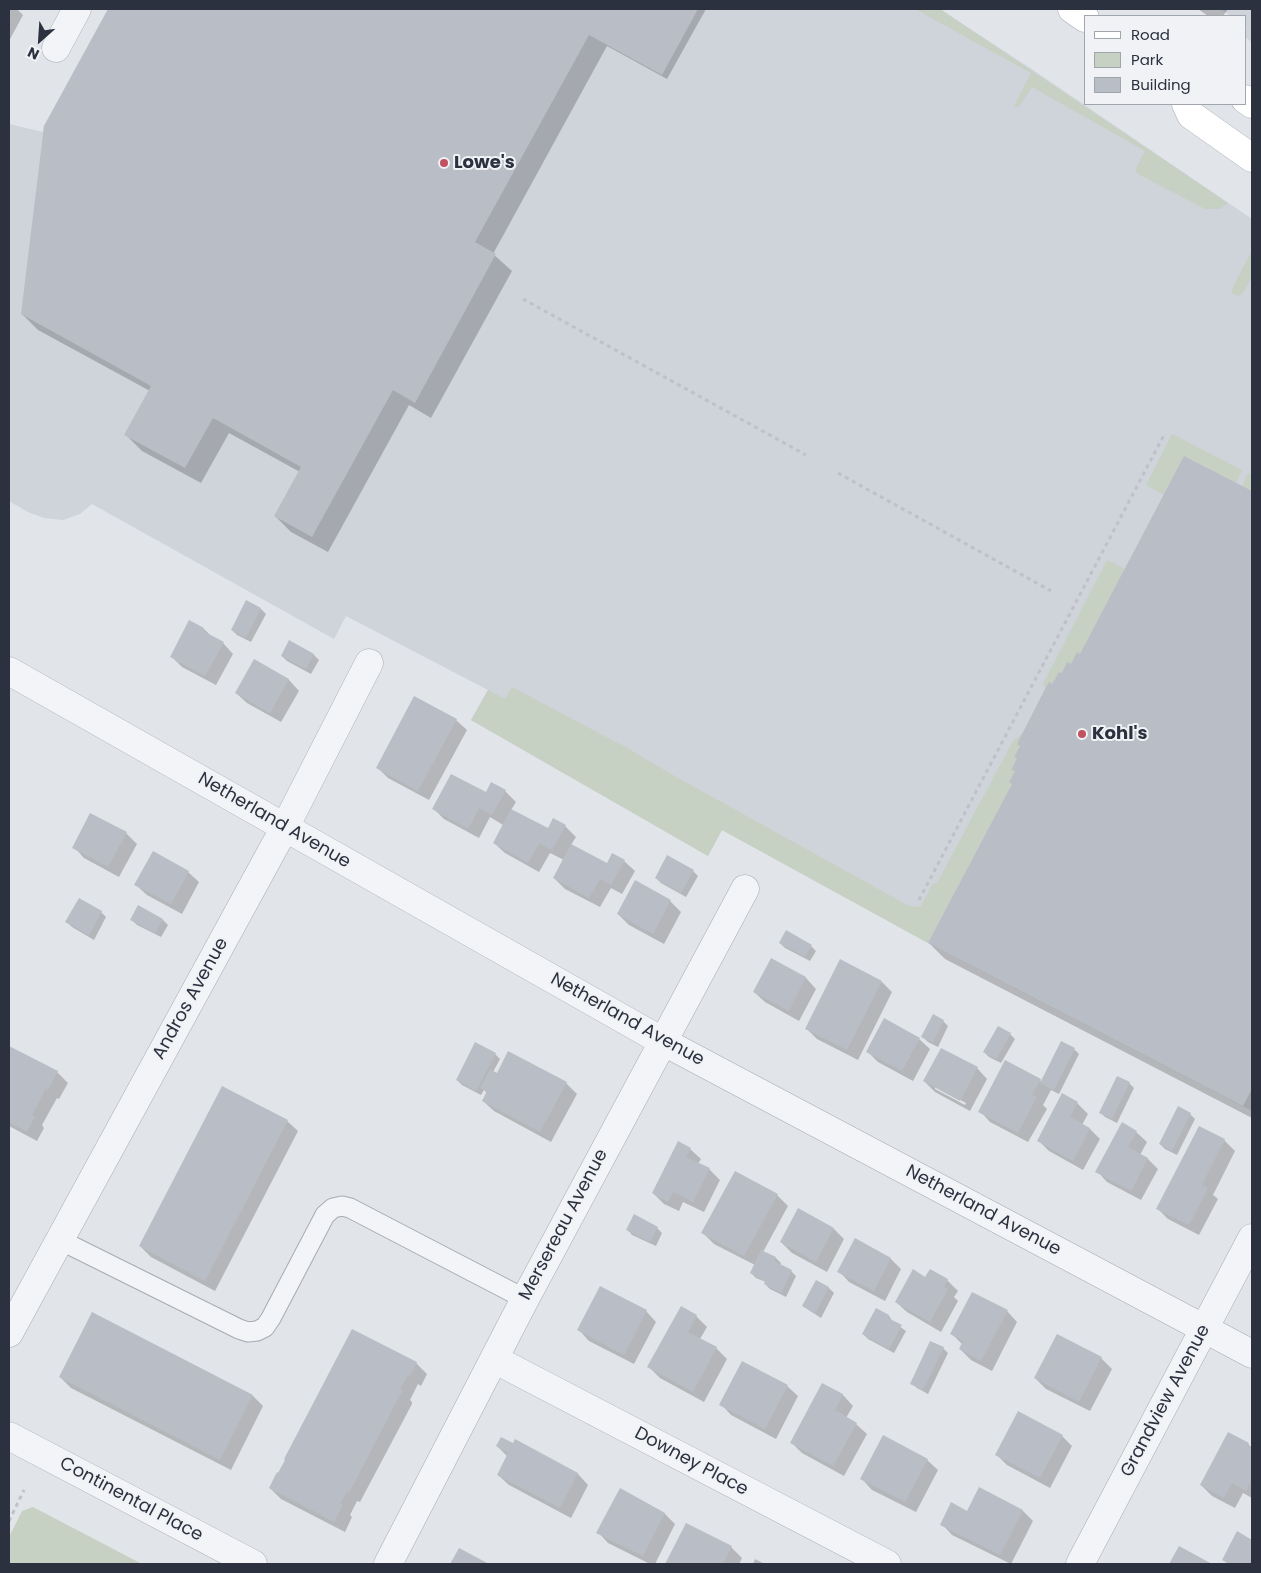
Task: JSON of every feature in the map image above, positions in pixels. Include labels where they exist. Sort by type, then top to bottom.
[{"type":"main road","points":[[1072,9],[1084,17]]},
{"type":"main road","points":[[1186,105],[1191,115],[1252,158]]},
{"type":"street","points":[[56,48],[77,9]]},
{"type":"street","name":"Andros Avenue","points":[[9,1333],[285,827],[369,663]]},
{"type":"street","name":"Netherland Avenue","points":[[9,671],[662,1041],[1252,1354]]},
{"type":"street","name":"Mersereau Avenue","points":[[388,1564],[525,1299],[744,888]]},
{"type":"street","name":"Grandview Avenue","points":[[1080,1564],[1252,1238]]},
{"type":"street","name":"Downey Place","points":[[494,1359],[887,1564]]},
{"type":"street","name":"Continental Place","points":[[9,1436],[253,1564]]},
{"type":"lane","points":[[60,1240],[239,1329],[248,1332],[257,1331],[265,1327],[271,1318],[325,1215],[333,1208],[342,1206],[350,1208],[525,1299]]},
{"type":"path","points":[[523,298],[806,455]]},
{"type":"path","points":[[919,900],[1164,435]]},
{"type":"path","points":[[838,473],[1051,591]]},
{"type":"path","points":[[9,1521],[24,1490]]},
{"type":"shaded area","points":[[108,9],[940,9],[1252,219],[1252,1111],[928,943],[722,830],[708,856],[471,720],[488,690],[346,616],[334,639],[92,504],[80,514],[63,520],[44,518],[28,512],[9,501],[9,124],[43,132],[44,126]]},
{"type":"shaded area","points":[[1220,9],[1252,9],[1252,42],[1246,38],[1246,15],[1229,15]]},
{"type":"green space","points":[[915,9],[940,9],[1228,203],[1220,209],[1205,209],[1138,174],[1135,170],[1145,151],[1032,87],[1020,106],[1015,107],[1031,73]]},
{"type":"green space","points":[[1252,250],[1252,277],[1243,293],[1238,296],[1235,295],[1232,293],[1232,289]]},
{"type":"green space","points":[[1172,434],[1242,470],[1236,483],[1184,456],[1164,495],[1146,485]]},
{"type":"green space","points":[[1248,473],[1252,475],[1252,491],[1242,486]]},
{"type":"green space","points":[[1107,560],[1125,569],[1080,654],[1077,653],[1071,664],[1067,663],[1062,673],[1059,672],[1052,684],[1045,689],[1043,684]]},
{"type":"green space","points":[[512,687],[629,749],[909,906],[920,907],[933,884],[937,883],[1013,741],[1022,734],[1020,746],[1014,756],[1017,758],[1011,769],[1015,771],[1009,782],[1012,784],[928,943],[722,830],[708,856],[471,720],[488,690],[505,699]]},
{"type":"green space","points":[[33,1507],[142,1564],[9,1564],[9,1537],[22,1511]]},
{"type":"building","points":[[108,9],[698,9],[662,75],[589,35],[475,242],[496,254],[415,403],[393,390],[312,537],[274,516],[301,467],[213,418],[185,468],[124,435],[151,386],[21,314],[44,126]]},
{"type":"building","points":[[1184,456],[1252,491],[1252,1089],[1243,1106],[928,943],[1012,784],[1009,782],[1015,771],[1011,770],[1017,758],[1014,757],[1020,746],[1017,744],[1045,689],[1049,682],[1052,684],[1059,672],[1062,673],[1067,662],[1071,664],[1077,652],[1080,654]]},
{"type":"building","points":[[246,600],[261,608],[246,638],[231,630]]},
{"type":"building","points":[[189,620],[204,628],[203,631],[224,642],[205,676],[170,657]]},
{"type":"building","points":[[289,640],[314,654],[306,669],[281,656]]},
{"type":"building","points":[[254,659],[289,679],[270,713],[235,693]]},
{"type":"building","points":[[414,696],[457,719],[418,791],[376,768]]},
{"type":"building","points":[[451,774],[486,792],[491,782],[506,790],[492,815],[479,808],[468,829],[432,809]]},
{"type":"building","points":[[511,809],[548,828],[553,818],[566,825],[552,850],[539,843],[528,863],[493,843]]},
{"type":"building","points":[[90,813],[127,832],[108,867],[72,848]]},
{"type":"building","points":[[571,844],[607,863],[612,853],[625,860],[611,885],[600,879],[589,898],[553,878]]},
{"type":"building","points":[[153,851],[189,871],[171,904],[134,885]]},
{"type":"building","points":[[667,855],[694,870],[681,893],[655,878]]},
{"type":"building","points":[[635,880],[671,900],[653,934],[617,914]]},
{"type":"building","points":[[79,898],[102,911],[89,935],[65,922]]},
{"type":"building","points":[[138,905],[163,919],[155,933],[130,920]]},
{"type":"building","points":[[786,930],[812,945],[805,957],[779,943]]},
{"type":"building","points":[[771,958],[806,977],[789,1011],[753,992]]},
{"type":"building","points":[[840,959],[882,981],[847,1050],[805,1029]]},
{"type":"building","points":[[933,1014],[944,1020],[933,1043],[921,1037]]},
{"type":"building","points":[[884,1018],[920,1038],[902,1071],[866,1052]]},
{"type":"building","points":[[998,1026],[1011,1033],[996,1059],[983,1052]]},
{"type":"building","points":[[1061,1041],[1075,1048],[1054,1090],[1040,1083]]},
{"type":"building","points":[[475,1042],[496,1053],[476,1091],[456,1080]]},
{"type":"building","points":[[9,1046],[58,1071],[48,1090],[46,1088],[32,1115],[35,1116],[27,1132],[9,1122]]},
{"type":"building","points":[[941,1048],[978,1067],[960,1101],[923,1081]]},
{"type":"building","points":[[508,1051],[567,1082],[540,1132],[482,1101],[487,1091],[480,1088],[490,1069],[497,1073]]},
{"type":"building","points":[[1005,1060],[1041,1079],[1032,1095],[1037,1097],[1018,1133],[978,1112]]},
{"type":"building","points":[[1117,1076],[1130,1082],[1112,1119],[1099,1113]]},
{"type":"building","points":[[222,1086],[288,1120],[205,1281],[139,1246]]},
{"type":"building","points":[[1062,1093],[1078,1102],[1070,1117],[1090,1128],[1073,1161],[1037,1141]]},
{"type":"building","points":[[1178,1106],[1191,1113],[1172,1151],[1159,1144]]},
{"type":"building","points":[[1122,1122],[1137,1131],[1128,1147],[1148,1158],[1131,1191],[1095,1172]]},
{"type":"building","points":[[1199,1126],[1225,1139],[1202,1185],[1208,1188],[1189,1225],[1156,1209]]},
{"type":"building","points":[[678,1141],[691,1148],[686,1157],[710,1168],[693,1202],[673,1192],[668,1202],[652,1193]]},
{"type":"building","points":[[735,1171],[778,1194],[744,1256],[701,1233]]},
{"type":"building","points":[[798,1208],[834,1228],[816,1262],[780,1242]]},
{"type":"building","points":[[634,1214],[658,1227],[650,1242],[626,1230]]},
{"type":"building","points":[[855,1238],[891,1258],[874,1291],[837,1272]]},
{"type":"building","points":[[761,1250],[776,1257],[774,1261],[792,1270],[781,1293],[764,1284],[765,1281],[750,1273]]},
{"type":"building","points":[[913,1269],[925,1277],[930,1269],[948,1279],[944,1287],[948,1289],[930,1322],[895,1302]]},
{"type":"building","points":[[816,1280],[829,1287],[815,1314],[802,1306]]},
{"type":"building","points":[[600,1286],[647,1310],[624,1355],[577,1330]]},
{"type":"building","points":[[972,1292],[1008,1310],[981,1361],[959,1349],[963,1341],[950,1334]]},
{"type":"building","points":[[681,1306],[697,1315],[688,1332],[717,1347],[693,1392],[647,1367]]},
{"type":"building","points":[[876,1308],[889,1315],[888,1318],[902,1325],[889,1349],[862,1334]]},
{"type":"building","points":[[92,1312],[253,1395],[220,1460],[59,1377]]},
{"type":"building","points":[[352,1329],[417,1362],[410,1376],[408,1375],[400,1389],[403,1390],[349,1493],[347,1492],[340,1504],[343,1505],[334,1522],[269,1488]]},
{"type":"building","points":[[1057,1334],[1102,1357],[1079,1402],[1034,1378]]},
{"type":"building","points":[[930,1341],[944,1347],[923,1390],[910,1384]]},
{"type":"building","points":[[742,1361],[788,1385],[765,1429],[719,1405]]},
{"type":"building","points":[[822,1383],[843,1394],[835,1410],[857,1423],[833,1466],[790,1443]]},
{"type":"building","points":[[1018,1411],[1063,1435],[1040,1478],[995,1455]]},
{"type":"building","points":[[1228,1432],[1249,1443],[1247,1446],[1252,1449],[1252,1479],[1246,1491],[1232,1483],[1224,1498],[1200,1485]]},
{"type":"building","points":[[883,1435],[928,1459],[905,1502],[860,1479]]},
{"type":"building","points":[[501,1437],[513,1443],[515,1439],[578,1473],[560,1508],[497,1475],[508,1453],[496,1446]]},
{"type":"building","points":[[979,1487],[1023,1510],[1000,1555],[940,1525],[951,1502],[967,1511]]},
{"type":"building","points":[[620,1488],[665,1513],[643,1556],[596,1533]]},
{"type":"building","points":[[686,1523],[732,1546],[723,1564],[665,1564]]},
{"type":"building","points":[[1237,1531],[1252,1540],[1252,1564],[1230,1564],[1222,1560]]},
{"type":"building","points":[[1179,1546],[1212,1564],[1169,1564]]},
{"type":"building","points":[[459,1548],[489,1564],[450,1564]]},
{"type":"building","points":[[755,1559],[765,1564],[753,1564]]},
{"type":"place","name":"Lowe's","points":[[444,163]]},
{"type":"place","name":"Kohl's","points":[[1082,734]]}]
